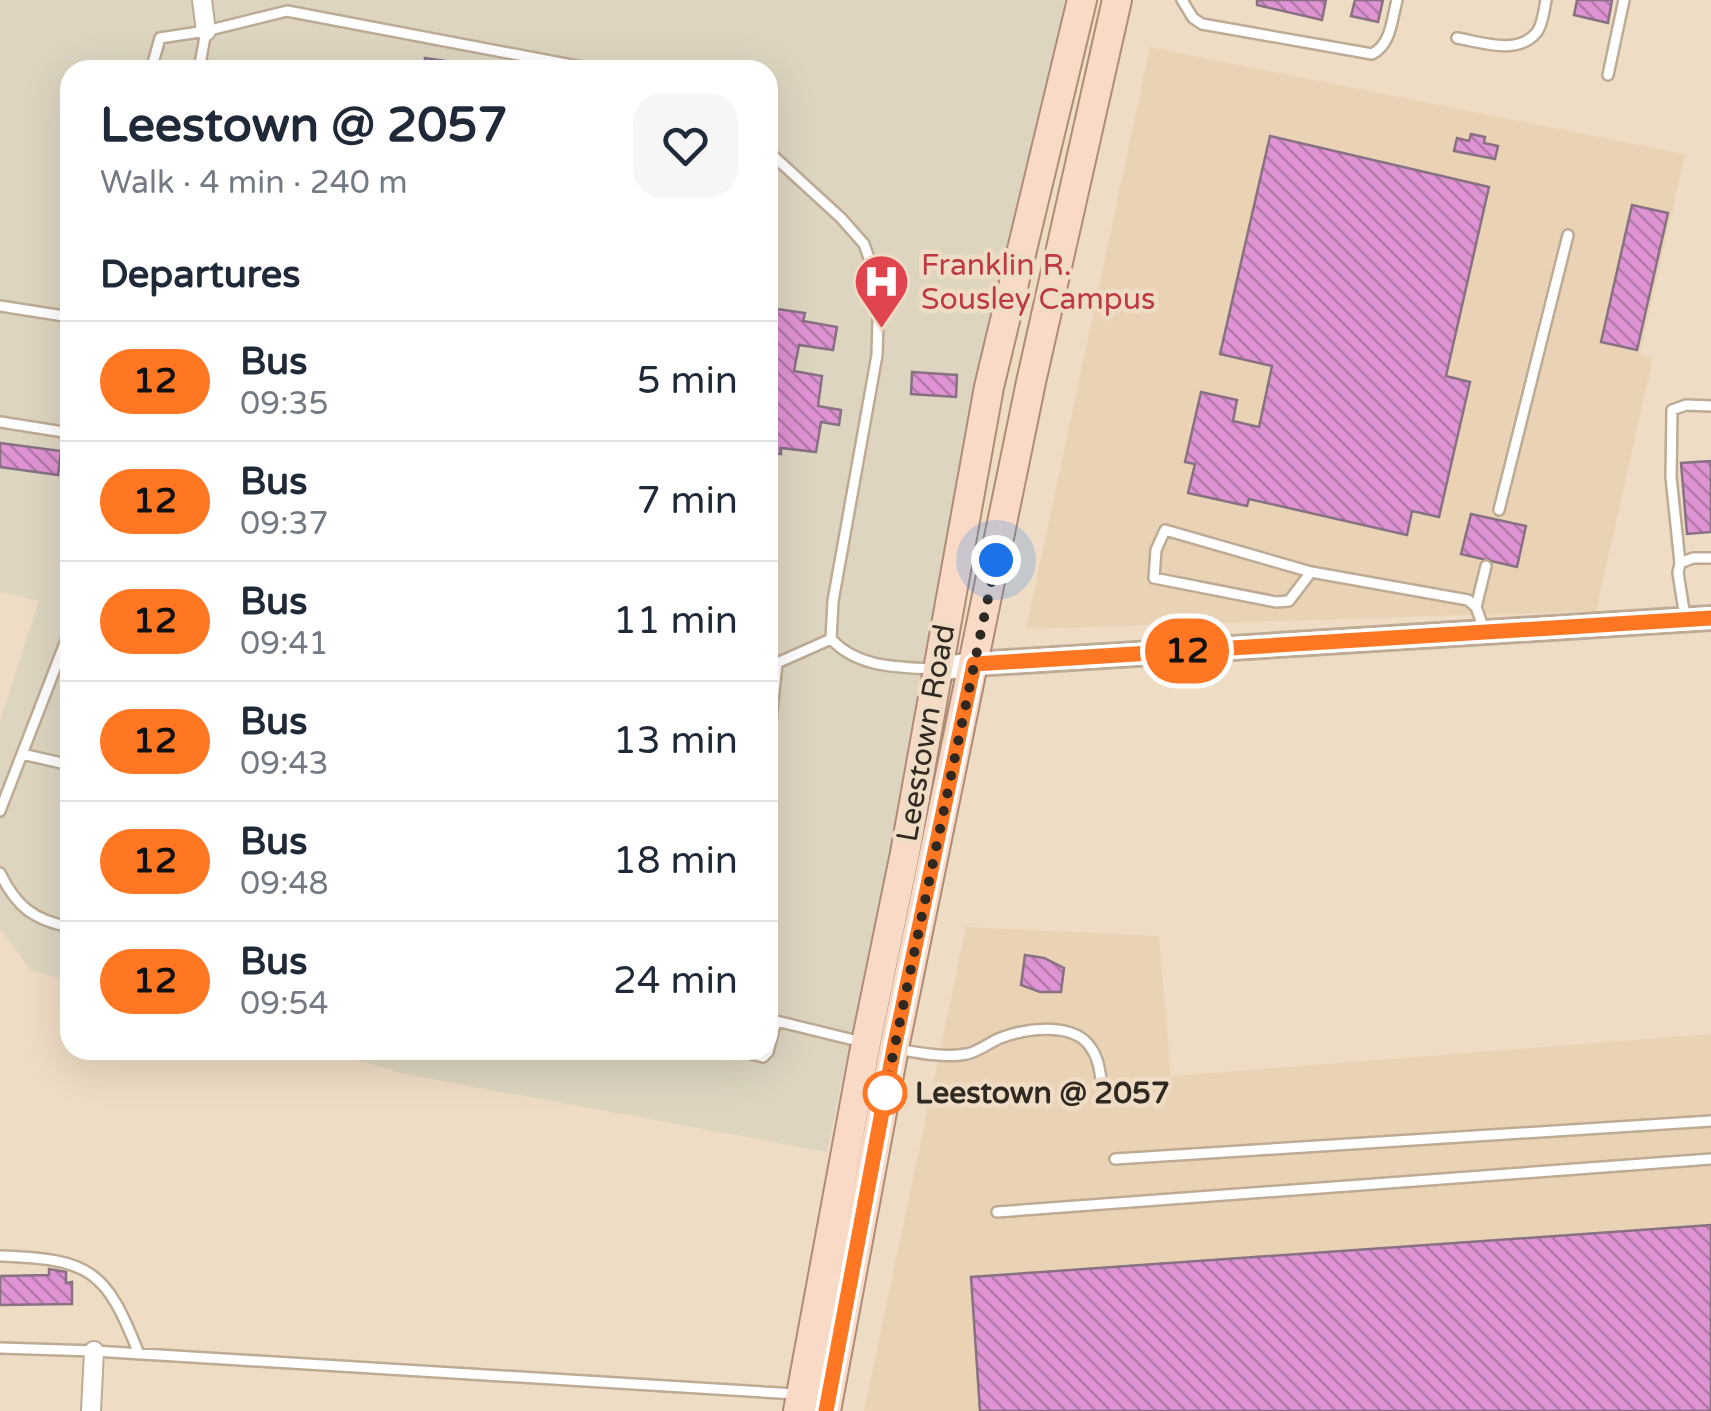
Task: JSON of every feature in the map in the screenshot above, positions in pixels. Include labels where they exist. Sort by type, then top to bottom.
[{"type":"main road","name":"Leestown Road","points":[[813,1404],[880,1046],[938,669],[989,387],[1082,0]]},
{"type":"main road","name":"Leestown Road","points":[[880,1046],[974,664],[1035,363],[1116,0]]},
{"type":"street","points":[[202,0],[206,31]]},
{"type":"street","points":[[938,669],[1711,618]]},
{"type":"street","points":[[91,1411],[94,1351]]},
{"type":"lane","points":[[1182,0],[1193,18],[1202,24],[1372,54],[1381,49],[1390,32],[1397,0]]},
{"type":"lane","points":[[1457,38],[1507,46],[1522,43],[1539,30],[1546,0]]},
{"type":"lane","points":[[1608,76],[1624,0]]},
{"type":"lane","points":[[154,60],[160,38],[287,11],[545,60]]},
{"type":"lane","points":[[201,60],[206,31]]},
{"type":"lane","points":[[778,160],[864,244],[879,286],[877,355],[833,601],[831,639],[843,652],[860,660],[938,669]]},
{"type":"lane","points":[[1499,510],[1568,234]]},
{"type":"lane","points":[[0,306],[60,315]]},
{"type":"lane","points":[[1686,620],[1678,573],[1671,477],[1672,410],[1686,405],[1711,406]]},
{"type":"lane","points":[[0,422],[60,431]]},
{"type":"lane","points":[[1311,572],[1289,601],[1276,602],[1154,578],[1156,550],[1164,530],[1311,572],[1468,600],[1476,607],[1485,632]]},
{"type":"lane","points":[[1680,563],[1711,558]]},
{"type":"lane","points":[[1476,607],[1486,566]]},
{"type":"lane","points":[[778,662],[831,639]]},
{"type":"lane","points":[[0,811],[60,656]]},
{"type":"lane","points":[[22,754],[60,763]]},
{"type":"lane","points":[[0,873],[22,907],[45,922],[60,925]]},
{"type":"lane","points":[[778,1021],[941,1056],[971,1053],[1002,1037],[1060,1030],[1084,1039],[1093,1050],[1102,1086]]},
{"type":"lane","points":[[1115,1159],[1711,1121]]},
{"type":"lane","points":[[997,1212],[1711,1159]]},
{"type":"lane","points":[[0,1256],[72,1262],[98,1279],[120,1304],[139,1354]]},
{"type":"lane","points":[[0,1348],[139,1354],[813,1404]]},
{"type":"shaded area","name":"Franklin R. Sousley Campus","points":[[0,0],[1066,0],[827,1152],[410,1075],[355,1060],[778,1060],[778,60],[60,60],[60,978],[31,970],[0,929],[0,721],[39,601],[0,592]]},
{"type":"shaded area","points":[[1150,47],[1685,154],[1640,354],[1653,358],[1596,611],[1026,629]]},
{"type":"shaded area","points":[[966,927],[1159,936],[1171,1076],[1711,1034],[1711,1411],[864,1411]]},
{"type":"building","points":[[1257,0],[1326,0],[1322,20],[1257,5]]},
{"type":"building","points":[[1355,0],[1383,0],[1378,22],[1351,16]]},
{"type":"building","points":[[1577,0],[1612,0],[1608,23],[1574,15]]},
{"type":"building","points":[[1471,134],[1498,146],[1495,159],[1454,151],[1457,138],[1469,141]]},
{"type":"building","points":[[1270,136],[1489,187],[1446,376],[1470,382],[1439,517],[1412,511],[1407,535],[1249,499],[1247,506],[1188,493],[1195,464],[1185,462],[1201,392],[1237,400],[1233,421],[1259,427],[1272,366],[1220,354]]},
{"type":"building","points":[[1632,205],[1668,213],[1637,350],[1601,342]]},
{"type":"building","points":[[778,309],[805,313],[803,321],[837,327],[833,350],[799,345],[794,371],[822,376],[818,406],[841,410],[839,425],[821,422],[816,452],[781,448],[781,454]]},
{"type":"building","points":[[912,372],[957,375],[956,397],[911,394]]},
{"type":"building","points":[[0,443],[60,451],[58,475],[0,467]]},
{"type":"building","points":[[1711,461],[1711,532],[1687,534],[1681,463]]},
{"type":"building","points":[[1471,514],[1526,526],[1517,567],[1461,554]]},
{"type":"building","points":[[1025,955],[1044,958],[1064,968],[1061,992],[1040,992],[1021,985]]},
{"type":"building","points":[[1711,1225],[1711,1411],[980,1411],[971,1277]]},
{"type":"building","points":[[49,1269],[66,1272],[66,1283],[72,1282],[72,1304],[0,1305],[0,1276],[49,1275]]},
{"type":"bus line","name":"12","points":[[826,1411],[894,1048],[974,664],[1711,618]]},
{"type":"place","name":"Franklin R. Sousley Campus","points":[[882,331]]},
{"type":"place","name":"Leestown @ 2057","points":[[885,1093]]},
{"type":"route","points":[[885,1093],[996,560]]}]
